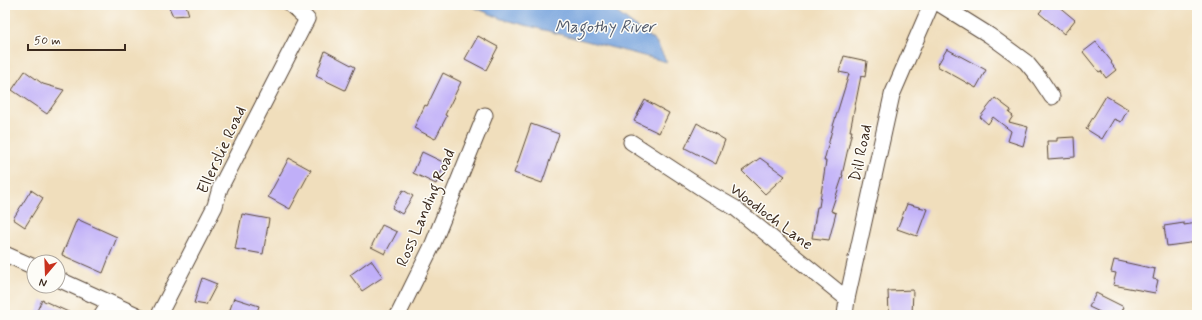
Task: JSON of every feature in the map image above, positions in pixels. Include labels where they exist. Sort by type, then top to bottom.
[{"type":"street","name":"Ellerslie Road","points":[[159,315],[215,206],[220,188],[308,19],[291,5]]},
{"type":"street","name":"Dill Road","points":[[845,315],[847,299],[892,95],[931,5]]},
{"type":"street","points":[[940,5],[989,35],[1026,62],[1052,97]]},
{"type":"street","name":"Ross Landing Road","points":[[398,315],[432,246],[485,115]]},
{"type":"street","name":"Woodloch Lane","points":[[631,142],[708,193],[735,208],[847,299]]},
{"type":"street","points":[[5,254],[26,263]]},
{"type":"street","points":[[66,284],[106,309],[137,315]]},
{"type":"water","name":"Magothy River","points":[[469,5],[582,5],[612,9],[656,42],[667,62],[502,19]]},
{"type":"building","points":[[168,5],[186,5],[189,15],[173,16]]},
{"type":"building","points":[[1046,5],[1057,5],[1075,20],[1064,34],[1039,13]]},
{"type":"building","points":[[478,36],[498,47],[486,70],[465,59]]},
{"type":"building","points":[[1096,42],[1112,62],[1111,63],[1116,70],[1106,78],[1101,71],[1099,72],[1083,52]]},
{"type":"building","points":[[947,49],[986,70],[976,88],[937,66]]},
{"type":"building","points":[[325,51],[355,67],[345,90],[316,76]]},
{"type":"building","points":[[844,56],[867,61],[865,77],[861,76],[843,175],[831,211],[836,213],[829,240],[812,238],[817,207],[819,207],[826,161],[824,161],[849,74],[839,72]]},
{"type":"building","points":[[25,71],[43,84],[64,90],[47,114],[12,90]]},
{"type":"building","points":[[443,73],[461,82],[445,115],[447,116],[435,139],[414,128],[425,105],[427,106]]},
{"type":"building","points":[[1106,96],[1128,109],[1121,122],[1114,119],[1102,139],[1086,129]]},
{"type":"building","points":[[995,98],[1011,110],[1009,113],[1013,116],[1009,122],[1028,127],[1023,146],[1008,141],[1011,131],[993,117],[988,124],[980,117]]},
{"type":"building","points":[[645,100],[669,113],[659,133],[634,121]]},
{"type":"building","points":[[697,123],[725,140],[716,164],[685,148]]},
{"type":"building","points":[[531,124],[559,134],[542,183],[514,173]]},
{"type":"building","points":[[1074,137],[1075,157],[1048,159],[1047,141],[1057,141],[1057,138]]},
{"type":"building","points":[[422,152],[445,163],[436,184],[413,173]]},
{"type":"building","points":[[289,158],[311,170],[290,209],[268,197]]},
{"type":"building","points":[[760,158],[785,176],[765,194],[742,171]]},
{"type":"building","points":[[31,190],[43,198],[25,227],[13,219]]},
{"type":"building","points":[[403,190],[413,196],[402,214],[392,208]]},
{"type":"building","points":[[907,204],[927,209],[917,236],[897,229]]},
{"type":"building","points":[[242,214],[269,219],[263,254],[235,249]]},
{"type":"building","points":[[77,219],[117,237],[103,273],[66,257],[66,254],[62,254]]},
{"type":"building","points":[[1184,223],[1184,225],[1197,223],[1197,242],[1167,246],[1164,226]]},
{"type":"building","points":[[382,225],[397,232],[385,254],[371,247]]},
{"type":"building","points":[[371,260],[383,277],[362,291],[350,275]]},
{"type":"building","points":[[1114,260],[1155,269],[1153,279],[1158,280],[1155,293],[1113,285],[1116,273],[1111,272]]},
{"type":"building","points":[[202,278],[217,284],[206,305],[194,303]]},
{"type":"building","points":[[913,290],[912,315],[889,315],[888,291]]},
{"type":"building","points":[[1096,293],[1124,307],[1120,315],[1106,315],[1089,307]]},
{"type":"building","points":[[234,298],[259,306],[256,315],[228,315]]},
{"type":"building","points":[[42,300],[75,315],[35,315]]}]
